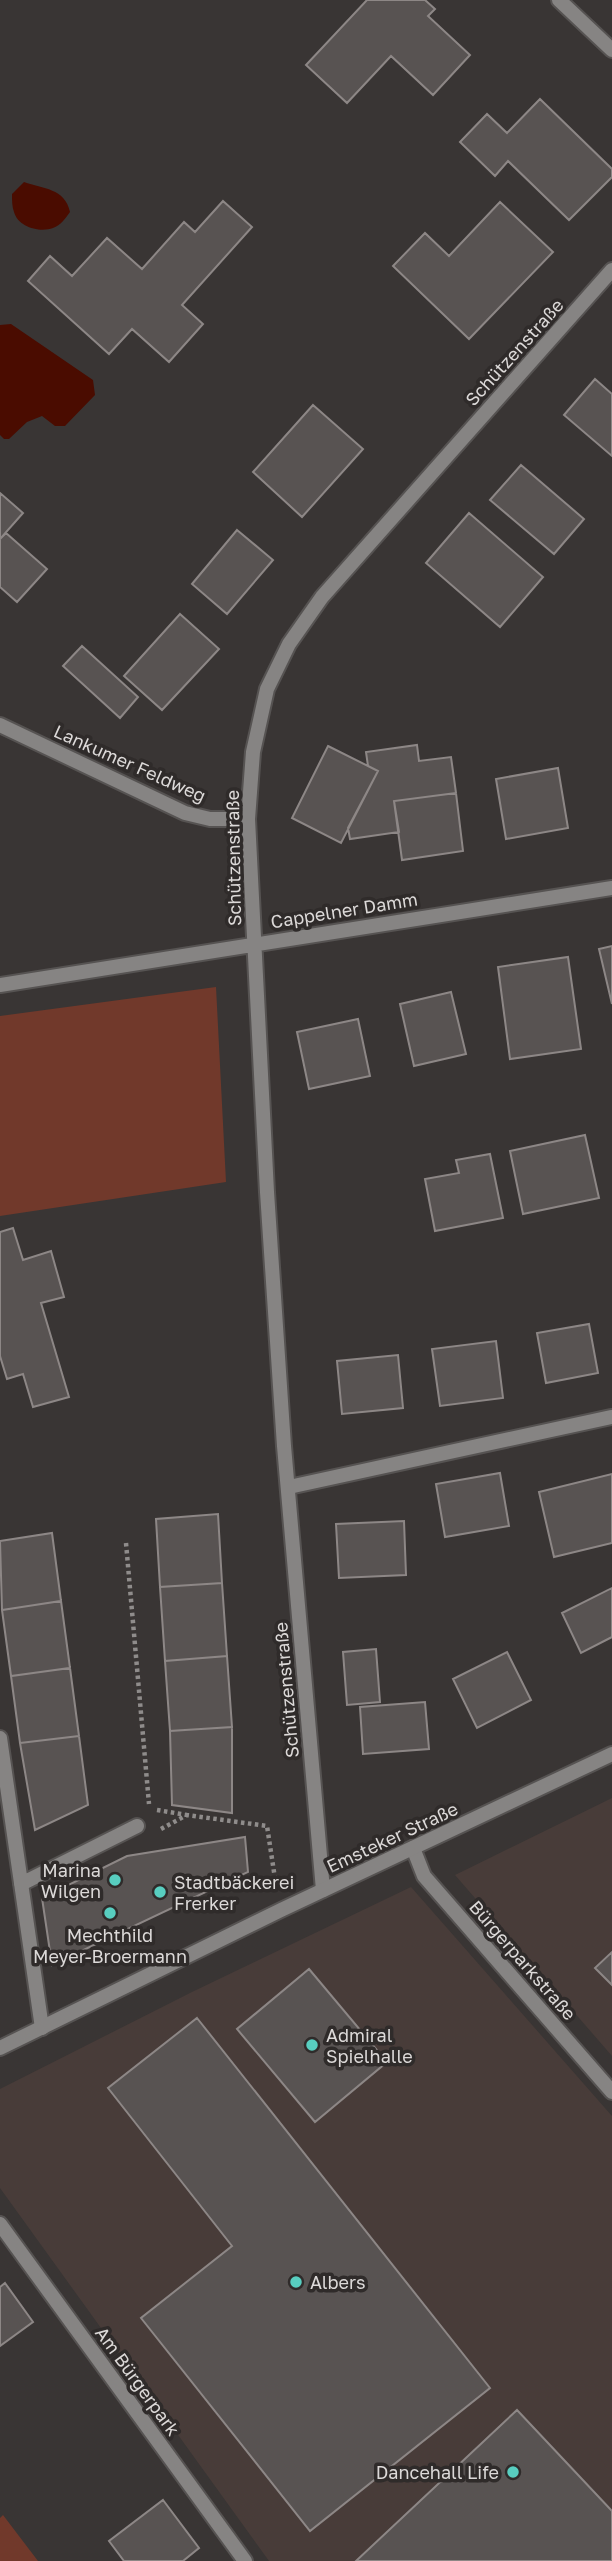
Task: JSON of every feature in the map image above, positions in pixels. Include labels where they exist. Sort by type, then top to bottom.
[{"type":"street","points":[[559,0],[612,50]]},
{"type":"street","name":"Schützenstraße","points":[[323,1890],[268,1206],[248,819],[253,752],[267,689],[289,644],[322,597],[612,270]]},
{"type":"street","name":"Lankumer Feldweg","points":[[0,725],[185,813],[210,819],[248,819]]},
{"type":"street","name":"Cappelner Damm","points":[[0,985],[612,888]]},
{"type":"street","points":[[289,1487],[611,1417]]},
{"type":"street","points":[[0,1738],[42,2028]]},
{"type":"street","name":"Emsteker Straße","points":[[0,2048],[281,1910],[612,1754]]},
{"type":"street","points":[[21,1884],[136,1826]]},
{"type":"street","name":"Bürgerparkstraße","points":[[413,1848],[424,1876],[612,2092]]},
{"type":"street","name":"Am Bürgerpark","points":[[0,2224],[245,2561]]},
{"type":"path","points":[[126,1543],[150,1809],[267,1826],[281,1910]]},
{"type":"path","points":[[136,1826],[142,1838],[187,1815]]},
{"type":"shaded area","points":[[24,182],[52,191],[63,198],[70,212],[61,223],[42,230],[30,228],[20,222],[13,210],[12,194]]},
{"type":"shaded area","points":[[11,324],[93,380],[95,395],[65,426],[55,426],[42,416],[27,422],[9,439],[0,435],[0,325]]},
{"type":"shaded area","points":[[216,987],[226,1182],[0,1216],[0,1016]]},
{"type":"shaded area","points":[[612,1798],[612,2056],[455,1875]]},
{"type":"shaded area","points":[[411,1887],[612,2116],[612,2561],[269,2561],[0,2188],[0,2089],[192,1992]]},
{"type":"shaded area","points":[[3,2515],[38,2561],[0,2561],[0,2518]]},
{"type":"building","points":[[367,0],[425,0],[435,9],[428,16],[470,55],[433,95],[391,56],[347,103],[306,65]]},
{"type":"building","points":[[540,99],[612,169],[612,177],[569,220],[508,161],[495,176],[460,142],[487,114],[507,133]]},
{"type":"building","points":[[223,201],[252,227],[182,305],[203,324],[169,362],[132,329],[109,354],[28,281],[50,256],[72,276],[107,238],[142,269],[184,222],[195,232]]},
{"type":"building","points":[[500,202],[553,252],[469,339],[393,266],[425,233],[449,256]]},
{"type":"building","points":[[595,379],[612,394],[612,456],[564,415]]},
{"type":"building","points":[[313,405],[363,449],[302,517],[253,472]]},
{"type":"building","points":[[521,465],[584,519],[554,554],[490,500]]},
{"type":"building","points":[[0,493],[23,513],[0,539]]},
{"type":"building","points":[[469,513],[543,577],[500,627],[426,563]]},
{"type":"building","points":[[237,530],[273,560],[227,614],[192,584]]},
{"type":"building","points":[[6,533],[47,569],[17,602],[0,587],[0,539]]},
{"type":"building","points":[[180,614],[219,649],[162,710],[124,676]]},
{"type":"building","points":[[82,646],[138,697],[120,718],[63,666]]},
{"type":"building","points":[[417,745],[419,761],[451,757],[456,793],[394,801],[399,832],[350,839],[348,828],[378,771],[368,766],[366,752]]},
{"type":"building","points":[[328,746],[378,771],[341,843],[292,818]]},
{"type":"building","points":[[558,768],[568,828],[506,839],[496,779]]},
{"type":"building","points":[[456,793],[463,851],[402,860],[394,801]]},
{"type":"building","points":[[612,946],[612,1004],[599,949]]},
{"type":"building","points":[[568,957],[581,1049],[510,1059],[498,967]]},
{"type":"building","points":[[451,992],[466,1054],[414,1066],[400,1004]]},
{"type":"building","points":[[358,1019],[370,1076],[309,1089],[297,1032]]},
{"type":"building","points":[[585,1135],[599,1198],[523,1214],[510,1151]]},
{"type":"building","points":[[490,1154],[503,1218],[435,1231],[425,1179],[459,1173],[456,1160]]},
{"type":"building","points":[[13,1228],[23,1260],[51,1251],[64,1297],[41,1303],[69,1397],[33,1407],[23,1374],[7,1379],[0,1356],[0,1232]]},
{"type":"building","points":[[589,1324],[598,1373],[546,1383],[537,1333]]},
{"type":"building","points":[[496,1341],[503,1398],[440,1406],[432,1349]]},
{"type":"building","points":[[398,1355],[403,1408],[342,1414],[337,1361]]},
{"type":"building","points":[[500,1473],[509,1526],[445,1537],[436,1484]]},
{"type":"building","points":[[612,1474],[612,1543],[554,1557],[539,1492]]},
{"type":"building","points":[[218,1514],[222,1583],[160,1587],[156,1519]]},
{"type":"building","points":[[404,1521],[406,1575],[339,1578],[336,1524]]},
{"type":"building","points":[[52,1533],[61,1601],[2,1610],[0,1541]]},
{"type":"building","points":[[222,1583],[227,1656],[165,1661],[160,1587]]},
{"type":"building","points":[[612,1588],[612,1637],[581,1653],[562,1613]]},
{"type":"building","points":[[61,1601],[70,1668],[11,1676],[2,1610]]},
{"type":"building","points":[[376,1649],[380,1702],[347,1705],[343,1652]]},
{"type":"building","points":[[507,1652],[531,1700],[477,1728],[453,1679]]},
{"type":"building","points":[[227,1656],[232,1727],[170,1731],[165,1661]]},
{"type":"building","points":[[70,1668],[79,1736],[20,1743],[11,1676]]},
{"type":"building","points":[[425,1702],[429,1749],[363,1754],[360,1707]]},
{"type":"building","points":[[232,1727],[232,1813],[172,1805],[170,1731]]},
{"type":"building","points":[[79,1736],[88,1805],[35,1830],[20,1743]]},
{"type":"building","points":[[245,1837],[248,1872],[52,1965],[42,1898],[127,1856]]},
{"type":"building","points":[[612,1952],[612,1985],[595,1968]]},
{"type":"building","name":"Admiral Spielhalle","points":[[309,1969],[387,2062],[315,2122],[237,2029]]},
{"type":"building","name":"Albers","points":[[197,2018],[490,2388],[310,2531],[141,2318],[232,2246],[108,2088]]},
{"type":"building","points":[[5,2283],[33,2322],[0,2346],[0,2287]]},
{"type":"building","name":"Dancehall Life","points":[[517,2410],[612,2511],[612,2561],[356,2561]]},
{"type":"building","points":[[163,2500],[199,2548],[183,2561],[124,2561],[109,2541]]},
{"type":"place","name":"Marina Wilgen","points":[[115,1880]]},
{"type":"place","name":"Stadtbäckerei Frerker","points":[[160,1892]]},
{"type":"place","name":"Mechthild Meyer-Broermann","points":[[110,1913]]},
{"type":"place","name":"Admiral Spielhalle","points":[[312,2045]]},
{"type":"place","name":"Albers","points":[[296,2282]]},
{"type":"place","name":"Dancehall Life","points":[[513,2472]]}]
